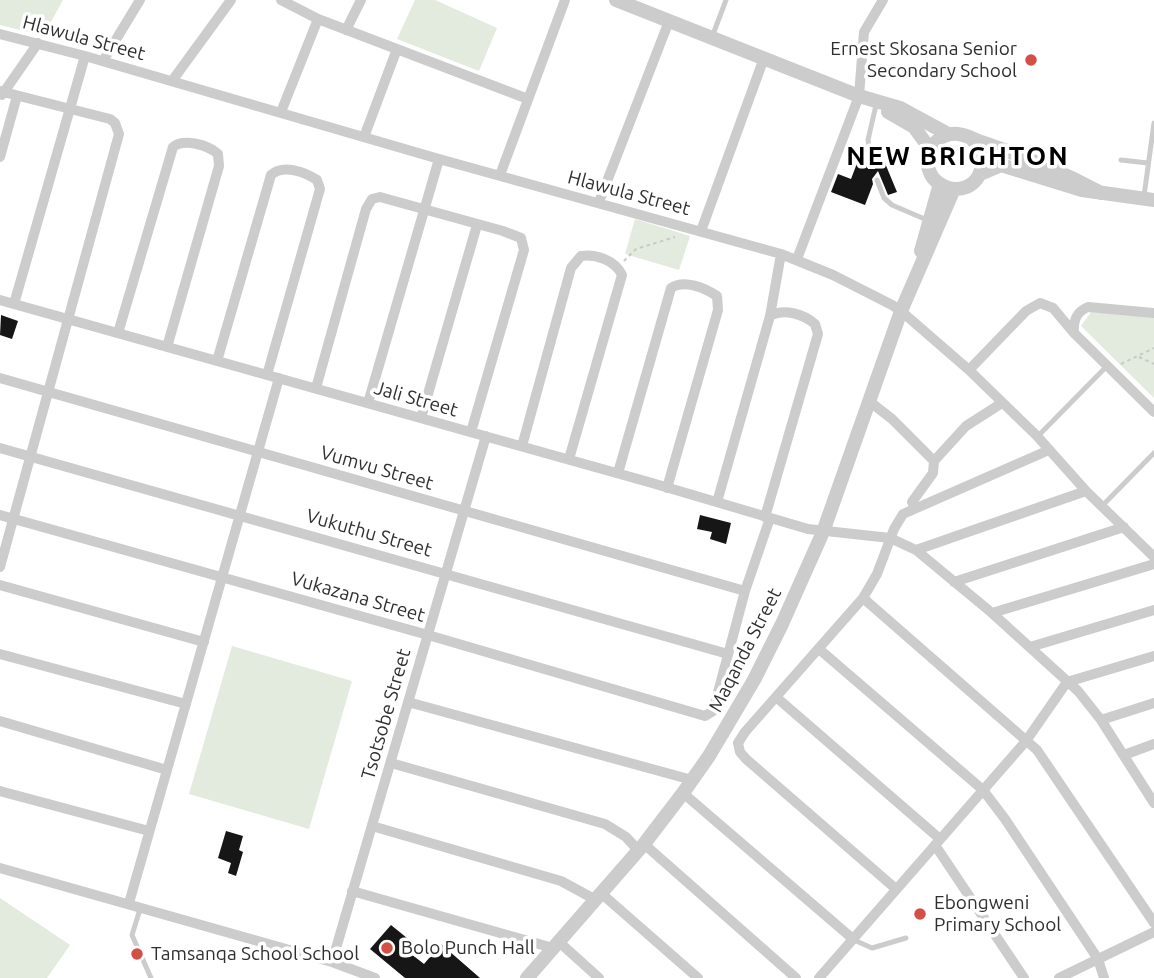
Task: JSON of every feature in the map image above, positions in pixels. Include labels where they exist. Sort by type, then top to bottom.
[{"type":"street","points":[[103,61],[140,0]]},
{"type":"street","points":[[172,81],[231,0]]},
{"type":"street","points":[[281,0],[318,19],[528,99]]},
{"type":"street","points":[[346,30],[361,0]]},
{"type":"street","points":[[500,175],[565,0]]},
{"type":"street","points":[[616,0],[859,96],[900,108],[948,134],[971,138],[1054,170],[1101,193]]},
{"type":"street","points":[[797,259],[859,96],[864,32],[883,0]]},
{"type":"street","points":[[281,112],[318,19]]},
{"type":"street","points":[[599,202],[669,21]]},
{"type":"street","name":"Hlawula Street","points":[[0,34],[797,259],[892,304],[901,311],[969,370],[1037,436],[1086,491],[1154,557]]},
{"type":"street","points":[[0,568],[119,134],[118,127],[110,119],[1,94],[38,43]]},
{"type":"street","points":[[365,137],[397,49]]},
{"type":"street","points":[[14,304],[85,56]]},
{"type":"street","points":[[696,230],[764,58]]},
{"type":"street","points":[[0,157],[17,96]]},
{"type":"street","points":[[859,96],[914,127],[930,149]]},
{"type":"street","points":[[948,134],[935,142],[928,156],[930,172],[940,184],[954,189],[970,185],[983,166],[981,150],[971,138]]},
{"type":"street","points":[[118,333],[172,149],[179,143],[209,148],[218,154],[219,166],[167,346]]},
{"type":"street","points":[[368,403],[439,159]]},
{"type":"street","points":[[980,174],[1001,165],[1073,188],[1149,200]]},
{"type":"street","points":[[217,361],[271,175],[278,169],[304,174],[317,180],[320,186],[267,375]]},
{"type":"street","name":"Maqanda Street","points":[[935,222],[940,184]]},
{"type":"street","name":"Maqanda Street","points":[[527,978],[599,897],[683,793],[709,756],[754,680],[823,532],[901,311],[935,222],[954,189]]},
{"type":"street","points":[[316,388],[369,202],[380,197],[423,209],[517,236],[523,241],[524,250],[471,432]]},
{"type":"street","points":[[421,418],[477,225]]},
{"type":"street","points":[[717,502],[770,316],[781,254]]},
{"type":"street","points":[[522,446],[574,262],[580,256],[588,255],[609,261],[622,275],[569,459]]},
{"type":"street","points":[[618,473],[671,288],[681,284],[705,290],[717,296],[718,310],[667,488]]},
{"type":"street","name":"Jali Street","points":[[0,300],[569,459],[767,518],[823,532],[890,538],[916,550],[1030,647],[1086,700],[1153,799]]},
{"type":"street","points":[[969,370],[1026,311],[1040,303],[1053,309],[1154,411]]},
{"type":"street","points":[[1074,332],[1076,317],[1088,307],[1154,313]]},
{"type":"street","points":[[728,654],[818,334],[815,324],[796,314],[779,312],[770,316]]},
{"type":"street","name":"Vumvu Street","points":[[0,378],[745,591]]},
{"type":"street","points":[[129,903],[279,378]]},
{"type":"street","points":[[869,401],[892,419],[934,461]]},
{"type":"street","points":[[914,507],[912,502],[933,473],[934,461],[966,426],[1002,403]]},
{"type":"street","name":"Tsotsobe Street","points":[[332,962],[486,436]]},
{"type":"street","name":"Vukuthu Street","points":[[0,448],[728,654]]},
{"type":"street","points":[[896,889],[740,752],[740,739],[863,598],[877,574],[900,518],[914,507],[1049,450]]},
{"type":"street","points":[[916,550],[1086,491]]},
{"type":"street","name":"Vukazana Street","points":[[0,515],[705,716],[713,711],[728,654]]},
{"type":"street","points":[[954,582],[1124,527]]},
{"type":"street","points":[[992,614],[1154,564]]},
{"type":"street","points":[[0,585],[204,642]]},
{"type":"street","points":[[863,598],[1037,750],[1154,923]]},
{"type":"street","points":[[1030,647],[1154,610]]},
{"type":"street","points":[[818,649],[983,790],[1098,959],[1104,978]]},
{"type":"street","points":[[0,653],[186,704]]},
{"type":"street","points":[[819,978],[1026,741],[1067,682],[1154,656]]},
{"type":"street","points":[[776,697],[937,842],[1024,978]]},
{"type":"street","points":[[408,702],[692,780]]},
{"type":"street","points":[[1101,720],[1154,703]]},
{"type":"street","points":[[0,721],[167,770]]},
{"type":"street","points":[[1124,755],[1154,744]]},
{"type":"street","points":[[391,763],[605,824],[641,847],[796,978]]},
{"type":"street","points":[[0,791],[149,831]]},
{"type":"street","points":[[683,793],[853,939]]},
{"type":"street","points":[[372,825],[561,881],[599,897],[698,978]]},
{"type":"street","points":[[0,867],[332,962],[375,978]]},
{"type":"street","points":[[352,891],[556,945],[599,978]]},
{"type":"street","points":[[1059,978],[1154,932]]},
{"type":"lane","points":[[712,37],[726,0]]},
{"type":"lane","points":[[871,165],[868,140],[876,105]]},
{"type":"lane","points":[[1149,200],[1148,163],[1154,123]]},
{"type":"lane","points":[[1121,160],[1148,163]]},
{"type":"lane","points":[[877,180],[884,198],[892,205],[935,222]]},
{"type":"lane","points":[[1037,436],[1112,366]]},
{"type":"lane","points":[[1103,505],[1154,453]]},
{"type":"lane","points":[[141,906],[132,935],[151,978]]},
{"type":"lane","points":[[853,939],[868,948],[906,938]]},
{"type":"path","points":[[617,267],[636,249],[696,230]]},
{"type":"path","points":[[1112,366],[1154,348]]},
{"type":"path","points":[[1138,356],[1154,364]]},
{"type":"shaded area","points":[[0,0],[63,0],[43,36],[0,25]]},
{"type":"shaded area","points":[[415,0],[435,0],[497,28],[479,71],[397,39]]},
{"type":"shaded area","points":[[635,219],[690,236],[679,270],[625,254]]},
{"type":"shaded area","points":[[1091,312],[1154,317],[1154,398],[1081,326]]},
{"type":"shaded area","points":[[232,646],[352,681],[309,829],[189,794]]},
{"type":"shaded area","points":[[0,898],[70,945],[47,978],[0,978]]},
{"type":"building","points":[[880,151],[897,192],[888,195],[878,171],[872,179],[873,184],[865,205],[831,192],[838,174],[851,179],[859,158],[865,158],[868,169],[875,169],[875,153]]},
{"type":"building","points":[[1,315],[18,321],[12,339],[0,335]]},
{"type":"building","points":[[700,515],[731,523],[726,544],[710,539],[712,532],[697,529]]},
{"type":"building","points":[[226,831],[243,836],[239,850],[243,852],[236,876],[228,873],[231,863],[218,858]]},
{"type":"building","points":[[391,925],[407,938],[401,946],[424,964],[441,944],[480,978],[405,978],[370,949]]},
{"type":"place","name":"Ernest Skosana Senior Secondary School","points":[[1031,60]]},
{"type":"place","name":"Ebongweni Primary School","points":[[920,914]]},
{"type":"place","name":"Bolo Punch Hall","points":[[387,948]]},
{"type":"place","name":"Tamsanqa School School","points":[[137,954]]},
{"type":"district","name":"NEW BRIGHTON","points":[[958,156]]}]
